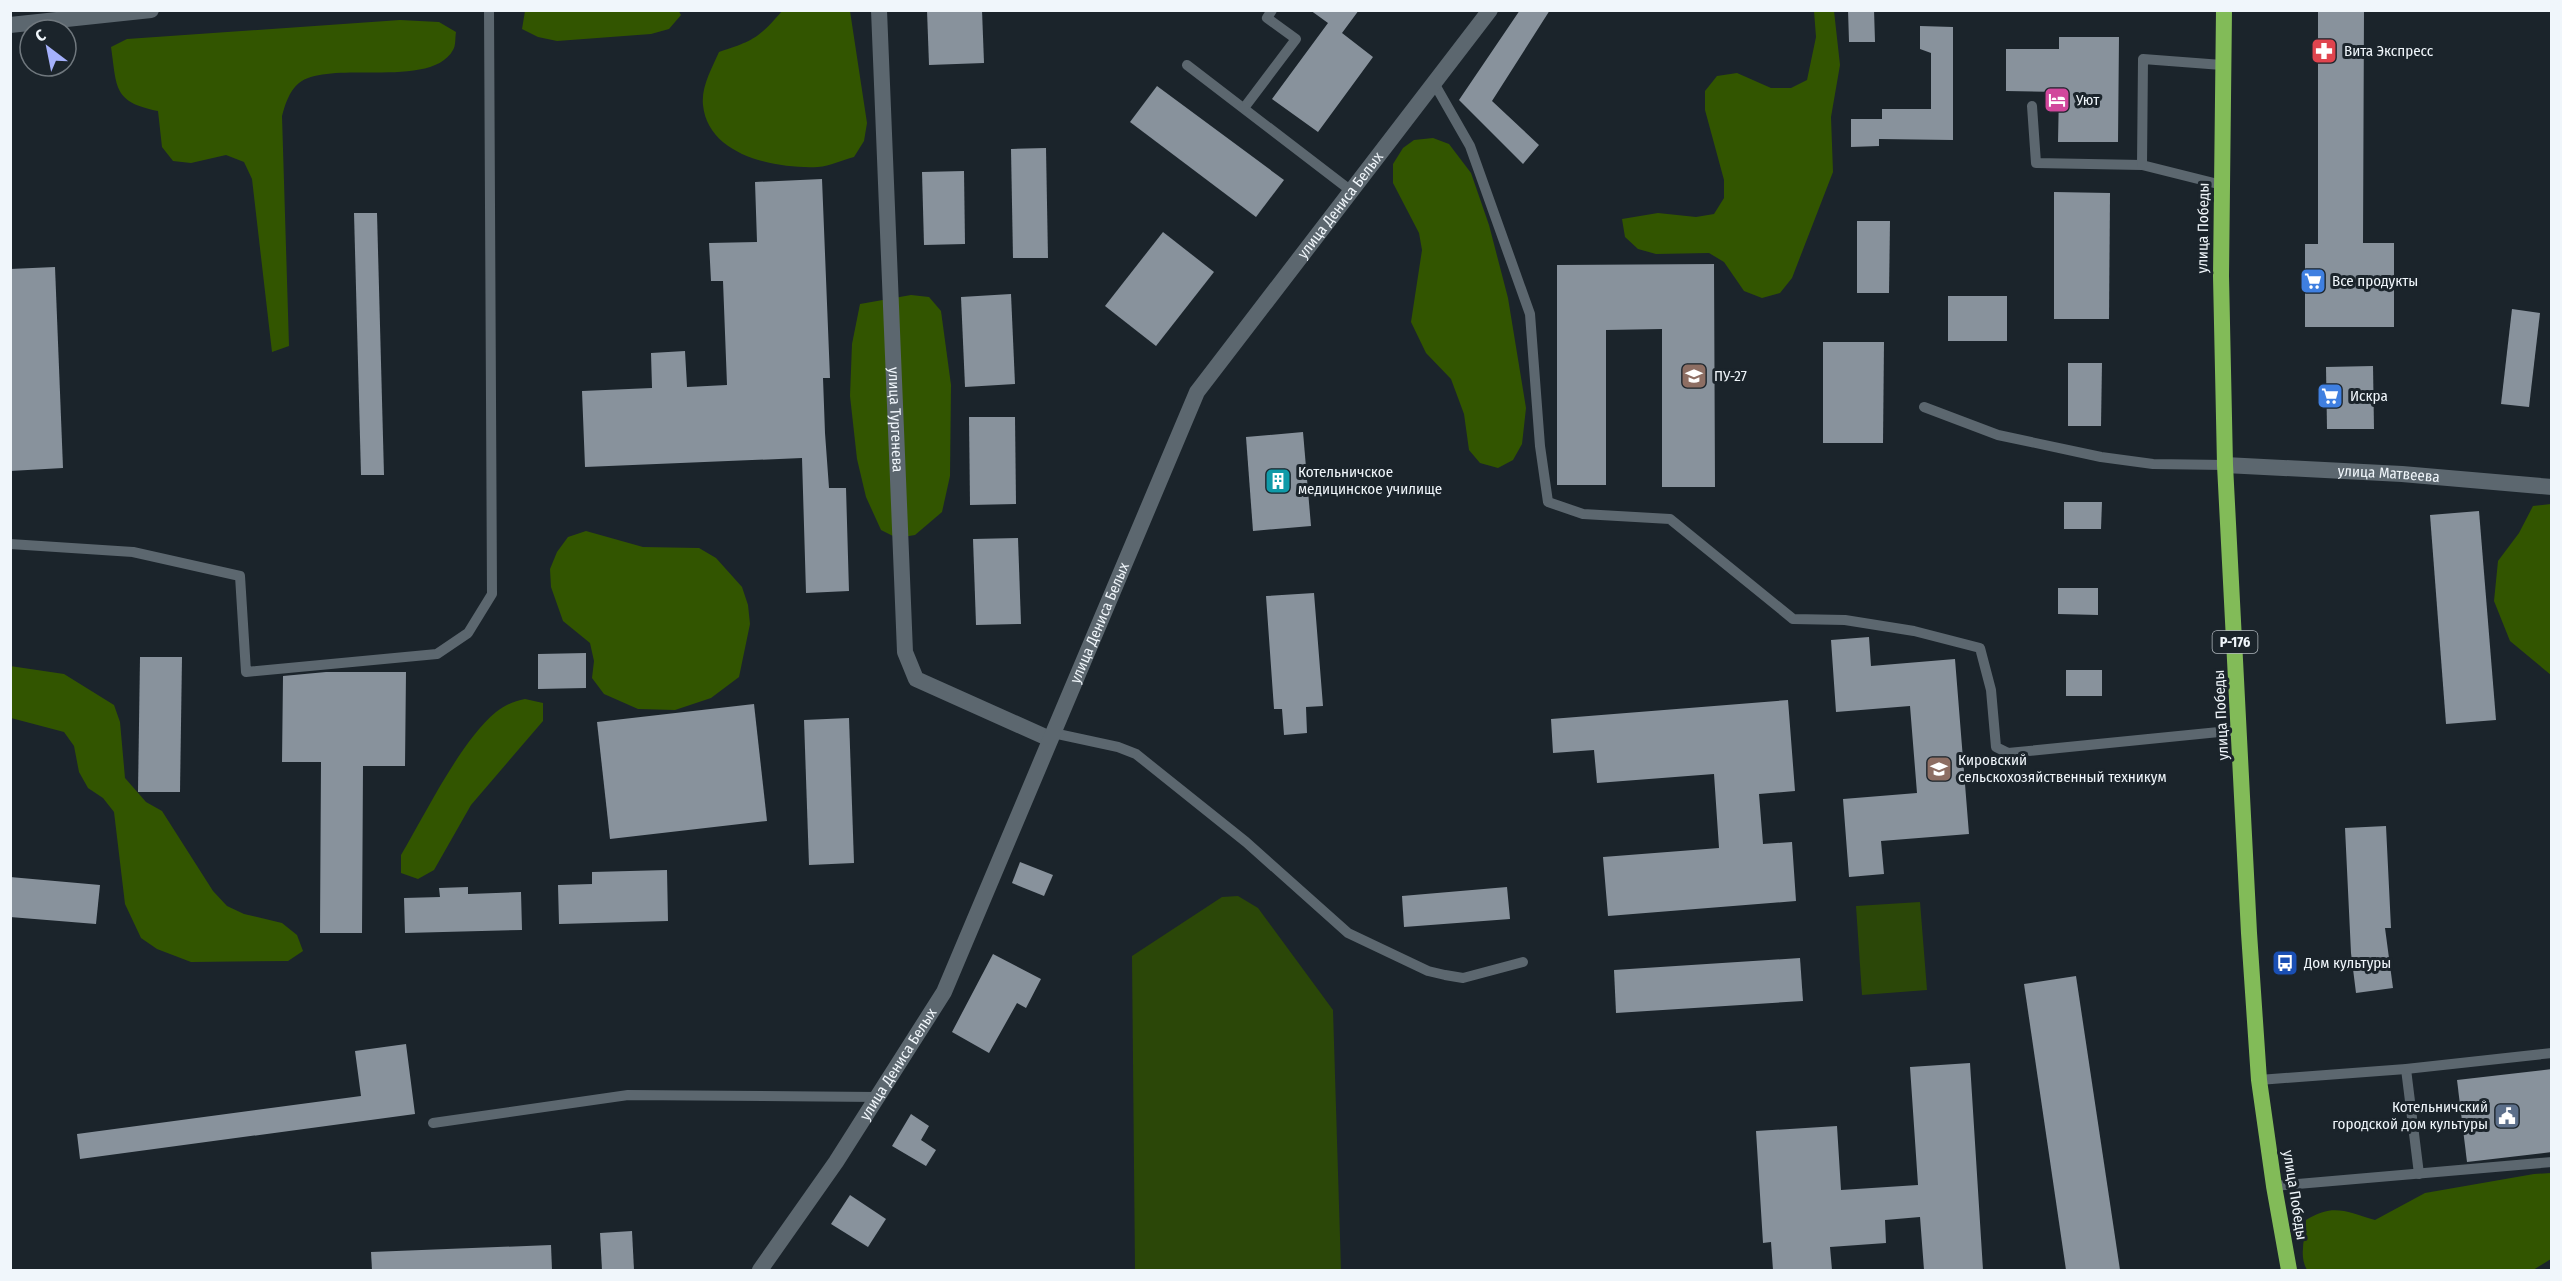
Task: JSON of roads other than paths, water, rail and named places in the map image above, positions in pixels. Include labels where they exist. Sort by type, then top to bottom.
[{"type":"highway","name":"улица Победы","points":[[2224,10],[2220,276],[2225,465],[2249,933],[2259,1080],[2289,1270]]},
{"type":"street","points":[[10,25],[152,10]]},
{"type":"street","name":"улица Тургенева","points":[[879,10],[905,652],[916,679],[1052,736]]},
{"type":"street","name":"улица Дениса Белых","points":[[760,1270],[836,1162],[944,992],[1197,392],[1490,10]]},
{"type":"street","name":"улица Матвеева","points":[[2225,465],[2402,474],[2552,487]]},
{"type":"lane","points":[[10,544],[133,552],[240,576],[246,672],[437,654],[468,633],[492,594],[489,10]]},
{"type":"lane","points":[[1244,108],[1296,39],[1267,18],[1272,10]]},
{"type":"lane","points":[[2142,165],[2143,59],[2222,65]]},
{"type":"lane","points":[[1187,65],[1350,190]]},
{"type":"lane","points":[[1434,82],[1470,146],[1530,314],[1540,446],[1548,502],[1583,514],[1670,519],[1793,619],[1845,620],[1914,631],[1980,648],[1990,690],[1996,747],[2008,753],[2239,730]]},
{"type":"lane","points":[[2032,106],[2036,163],[2142,165],[2222,185]]},
{"type":"lane","points":[[1924,407],[1998,435],[2101,457],[2153,464],[2225,465]]},
{"type":"lane","points":[[1052,736],[1118,747],[1136,754],[1246,842],[1348,933],[1385,952],[1428,971],[1463,978],[1523,962]]},
{"type":"lane","points":[[2259,1080],[2406,1069],[2552,1053]]},
{"type":"lane","points":[[2406,1069],[2419,1174]]},
{"type":"lane","points":[[433,1123],[628,1095],[878,1097]]},
{"type":"lane","points":[[2274,1186],[2552,1162]]},
{"type":"place","name":"Вита Экспресс","points":[[2324,51]]},
{"type":"place","name":"Уют","points":[[2057,100]]},
{"type":"place","name":"Все продукты","points":[[2313,281]]},
{"type":"place","name":"ПУ-27","points":[[1694,376]]},
{"type":"place","name":"Искра","points":[[2330,396]]},
{"type":"place","name":"Котельничское медицинское училище","points":[[1278,481]]},
{"type":"place","name":"Кировский сельскохозяйственный техникум","points":[[1939,769]]},
{"type":"place","name":"Дом культуры","points":[[2285,963]]},
{"type":"place","name":"Котельничский городской дом культуры","points":[[2507,1116]]}]
